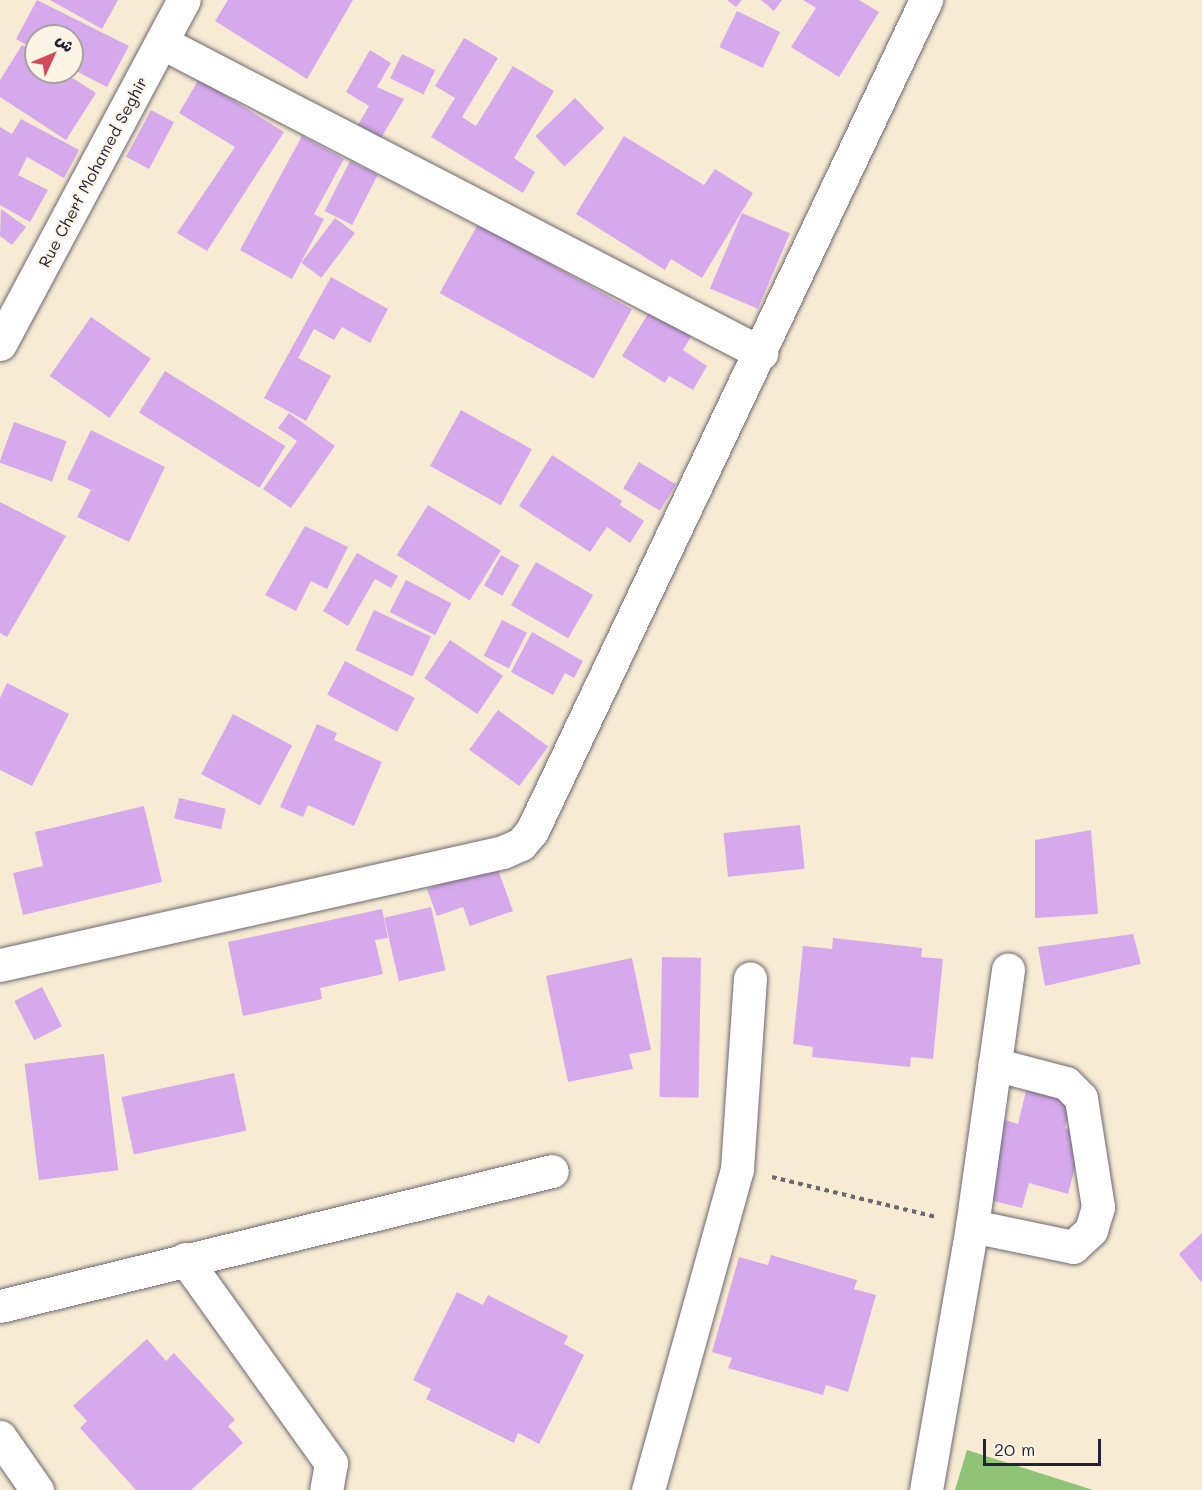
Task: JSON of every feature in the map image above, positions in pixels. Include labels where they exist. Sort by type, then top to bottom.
[{"type":"street","name":"Rue Cherf Mohamed Seghir","points":[[0,344],[184,0]]},
{"type":"street","points":[[0,965],[503,852],[521,844],[532,831],[643,590],[761,353],[926,0]]},
{"type":"street","points":[[163,43],[761,353]]},
{"type":"street","points":[[926,1490],[972,1226],[1008,970]]},
{"type":"street","points":[[648,1490],[737,1168],[750,978]]},
{"type":"street","points":[[972,1226],[1073,1247],[1091,1230],[1098,1207],[1081,1098],[1066,1083],[994,1064]]},
{"type":"street","points":[[0,1306],[552,1171]]},
{"type":"street","points":[[185,1259],[331,1463],[326,1490]]},
{"type":"street","points":[[0,1437],[37,1490]]},
{"type":"path","points":[[737,1168],[972,1226]]},
{"type":"green space","points":[[967,1450],[1093,1490],[955,1490]]},
{"type":"building","points":[[37,0],[129,46],[107,87],[84,75],[84,24],[24,24]]},
{"type":"building","points":[[50,0],[118,0],[102,29]]},
{"type":"building","points":[[228,0],[353,0],[307,79],[215,21]]},
{"type":"building","points":[[727,0],[742,0],[736,7]]},
{"type":"building","points":[[761,0],[782,0],[774,11]]},
{"type":"building","points":[[803,0],[859,0],[879,12],[839,77],[791,47],[816,8]]},
{"type":"building","points":[[737,11],[780,32],[763,68],[719,47]]},
{"type":"building","points":[[24,24],[24,43],[16,39]]},
{"type":"building","points":[[464,38],[498,58],[462,117],[476,126],[513,66],[554,91],[514,158],[535,172],[523,193],[431,137],[455,98],[435,86]]},
{"type":"building","points":[[22,45],[24,46],[24,84],[82,84],[96,93],[66,140],[0,97],[0,80]]},
{"type":"building","points":[[370,50],[391,63],[377,87],[404,99],[381,138],[358,125],[369,106],[346,92]]},
{"type":"building","points":[[402,54],[435,70],[423,94],[390,78]]},
{"type":"building","points":[[199,79],[284,132],[207,251],[177,233],[235,147],[179,113]]},
{"type":"building","points":[[575,98],[604,128],[565,166],[535,136]]},
{"type":"building","points":[[151,110],[174,122],[149,169],[126,157]]},
{"type":"building","points":[[21,119],[79,150],[64,178],[27,157],[18,175],[48,190],[30,222],[0,205],[0,127],[12,134]]},
{"type":"building","points":[[302,136],[344,159],[314,214],[324,219],[292,279],[240,250]]},
{"type":"building","points":[[624,136],[704,185],[715,169],[753,193],[702,278],[671,259],[665,270],[576,214]]},
{"type":"building","points":[[350,161],[378,175],[352,225],[325,211]]},
{"type":"building","points":[[1,209],[26,227],[12,245],[0,236]]},
{"type":"building","points":[[742,213],[790,233],[758,309],[710,288]]},
{"type":"building","points":[[335,218],[355,233],[321,278],[301,263]]},
{"type":"building","points":[[478,224],[632,309],[594,378],[440,293]]},
{"type":"building","points":[[331,277],[388,309],[370,343],[342,327],[334,340],[314,329],[298,358],[331,376],[306,421],[264,398]]},
{"type":"building","points":[[651,309],[692,335],[683,350],[707,366],[693,390],[669,376],[665,383],[622,356]]},
{"type":"building","points":[[91,317],[151,359],[110,418],[50,376]]},
{"type":"building","points":[[165,371],[285,446],[259,488],[139,413]]},
{"type":"building","points":[[461,410],[532,449],[501,505],[430,466]]},
{"type":"building","points":[[289,413],[335,446],[291,508],[263,489],[297,441],[278,428]]},
{"type":"building","points":[[14,422],[67,441],[52,482],[0,463]]},
{"type":"building","points":[[91,430],[165,467],[129,542],[77,517],[91,490],[67,479]]},
{"type":"building","points":[[552,455],[622,501],[620,505],[644,521],[630,543],[607,527],[590,552],[519,506]]},
{"type":"building","points":[[639,462],[676,484],[660,511],[623,489]]},
{"type":"building","points":[[0,502],[66,536],[7,637],[0,633]]},
{"type":"building","points":[[428,505],[501,551],[470,601],[397,555]]},
{"type":"building","points":[[305,526],[348,547],[327,589],[311,581],[296,611],[265,595]]},
{"type":"building","points":[[357,553],[398,576],[391,588],[375,579],[348,626],[323,611]]},
{"type":"building","points":[[501,555],[519,565],[502,596],[484,586]]},
{"type":"building","points":[[536,562],[593,595],[568,638],[511,605]]},
{"type":"building","points":[[406,580],[451,603],[435,635],[390,612]]},
{"type":"building","points":[[374,610],[431,637],[413,677],[355,650]]},
{"type":"building","points":[[502,620],[527,633],[509,668],[484,656]]},
{"type":"building","points":[[532,632],[583,661],[574,678],[565,673],[553,695],[511,672]]},
{"type":"building","points":[[450,640],[503,676],[477,714],[424,678]]},
{"type":"building","points":[[345,661],[415,698],[397,732],[327,695]]},
{"type":"building","points":[[7,683],[69,714],[32,786],[0,770],[0,698]]},
{"type":"building","points":[[498,710],[548,746],[519,786],[469,750]]},
{"type":"building","points":[[233,714],[292,745],[260,805],[201,774]]},
{"type":"building","points":[[317,724],[337,733],[334,740],[382,762],[354,826],[308,805],[303,817],[280,807]]},
{"type":"building","points":[[179,798],[226,809],[221,829],[174,818]]},
{"type":"building","points":[[144,806],[162,882],[23,915],[13,873],[43,866],[35,832]]},
{"type":"building","points":[[800,825],[805,869],[728,877],[723,833]]},
{"type":"building","points":[[1091,830],[1098,914],[1035,918],[1035,840]]},
{"type":"building","points":[[496,864],[513,911],[470,926],[463,907],[437,916],[427,889]]},
{"type":"building","points":[[431,907],[446,970],[399,981],[384,918]]},
{"type":"building","points":[[382,909],[388,938],[375,940],[383,974],[320,988],[322,999],[243,1016],[228,942]]},
{"type":"building","points":[[1133,934],[1141,964],[1045,986],[1038,947]]},
{"type":"building","points":[[833,938],[922,948],[921,957],[943,959],[933,1059],[911,1057],[910,1067],[812,1057],[813,1047],[793,1044],[803,946],[832,949]]},
{"type":"building","points":[[662,957],[701,958],[699,1098],[660,1097]]},
{"type":"building","points":[[632,958],[651,1050],[629,1054],[633,1069],[568,1082],[546,976]]},
{"type":"building","points":[[42,987],[62,1026],[34,1040],[14,1001]]},
{"type":"building","points":[[104,1054],[118,1170],[39,1180],[25,1064]]},
{"type":"building","points":[[234,1073],[246,1131],[134,1155],[122,1097]]},
{"type":"building","points":[[1030,1074],[1075,1086],[1065,1128],[1084,1133],[1068,1194],[1029,1183],[1022,1208],[982,1198],[1002,1119],[1018,1124]]},
{"type":"building","points":[[1202,1233],[1202,1283],[1179,1254]]},
{"type":"building","points":[[771,1255],[857,1280],[854,1289],[876,1295],[848,1392],[826,1385],[823,1395],[728,1368],[732,1358],[712,1352],[739,1257],[768,1265]]},
{"type":"building","points":[[457,1292],[483,1305],[488,1295],[568,1336],[564,1344],[584,1355],[539,1444],[518,1433],[514,1443],[426,1399],[431,1389],[413,1380]]},
{"type":"building","points":[[147,1339],[166,1361],[174,1353],[235,1420],[228,1426],[243,1443],[191,1490],[136,1490],[80,1428],[87,1421],[73,1406]]}]
